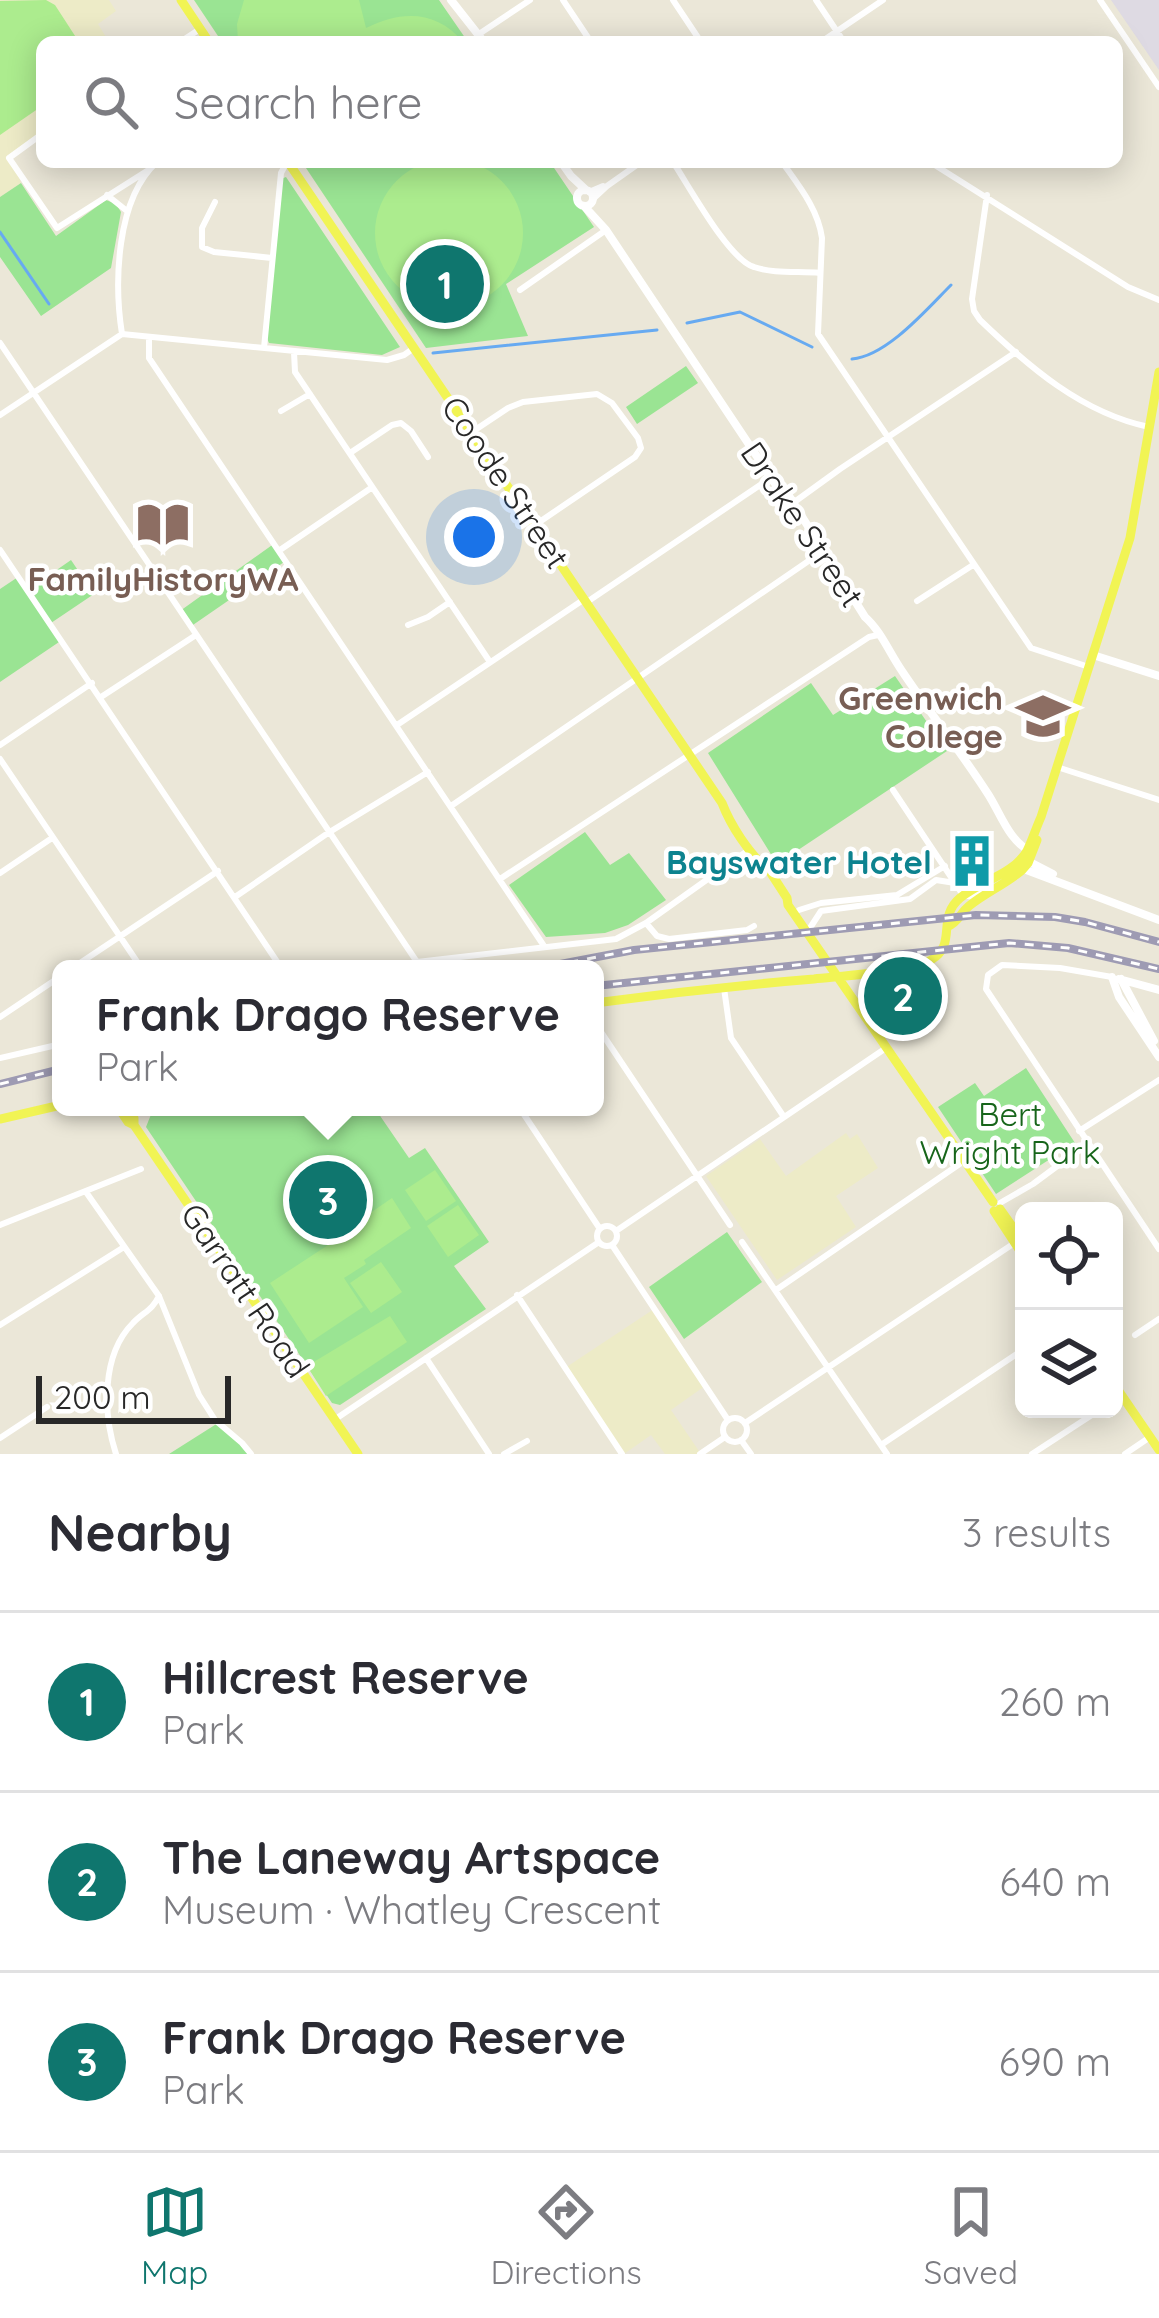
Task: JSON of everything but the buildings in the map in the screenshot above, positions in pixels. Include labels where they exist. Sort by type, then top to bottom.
[{"type":"main road","points":[[181,0],[205,36]]},
{"type":"main road","name":"Coode Street","points":[[292,168],[767,869]]},
{"type":"main road","points":[[967,900],[995,890],[1027,855],[1041,817],[1133,523],[1159,372]]},
{"type":"main road","name":"Coode Street","points":[[722,802],[887,1047]]},
{"type":"main road","points":[[604,1002],[922,964],[945,946],[949,910],[1027,855]]},
{"type":"main road","name":"Coode Street","points":[[787,898],[840,977]]},
{"type":"main road","points":[[840,977],[1015,1234]]},
{"type":"main road","points":[[0,1120],[52,1107]]},
{"type":"main road","name":"Garratt Road","points":[[132,1116],[358,1454]]},
{"type":"main road","points":[[1123,1404],[1159,1450]]},
{"type":"street","points":[[451,0],[480,36]]},
{"type":"street","points":[[485,36],[530,0]]},
{"type":"street","points":[[562,0],[587,36]]},
{"type":"street","points":[[673,0],[697,36]]},
{"type":"street","points":[[816,0],[840,36]]},
{"type":"street","points":[[830,36],[883,0]]},
{"type":"street","points":[[1100,0],[1159,87]]},
{"type":"street","points":[[189,36],[200,28]]},
{"type":"street","points":[[36,138],[10,158],[57,227],[150,169]]},
{"type":"street","points":[[264,349],[284,168]]},
{"type":"street","name":"Drake Street","points":[[565,168],[1027,855]]},
{"type":"street","points":[[587,198],[632,168]]},
{"type":"street","points":[[678,168],[742,263],[757,269],[820,273]]},
{"type":"street","points":[[786,168],[820,224],[818,334],[1031,648],[1159,676]]},
{"type":"street","points":[[940,168],[1129,287],[1159,300]]},
{"type":"street","points":[[122,334],[118,278],[127,212],[150,169]]},
{"type":"street","points":[[107,195],[127,212]]},
{"type":"street","points":[[987,196],[973,286],[974,311],[980,320],[1075,399],[1117,419],[1150,427]]},
{"type":"street","points":[[214,202],[202,228],[202,247],[272,258]]},
{"type":"street","points":[[520,290],[606,230]]},
{"type":"street","points":[[0,415],[122,334],[387,360],[414,348]]},
{"type":"street","points":[[148,337],[149,358],[544,946]]},
{"type":"street","points":[[0,343],[416,960]]},
{"type":"street","points":[[294,352],[293,368],[490,662]]},
{"type":"street","points":[[793,503],[1016,352]]},
{"type":"street","points":[[280,411],[310,394]]},
{"type":"street","points":[[472,432],[523,402],[597,394],[612,403],[638,438],[641,448],[635,457],[535,525]]},
{"type":"street","points":[[350,453],[392,424],[401,423],[411,430],[428,458]]},
{"type":"street","points":[[397,724],[772,477]]},
{"type":"street","points":[[280,550],[372,487]]},
{"type":"street","points":[[0,550],[276,960]]},
{"type":"street","points":[[451,806],[823,551]]},
{"type":"street","points":[[917,601],[973,565]]},
{"type":"street","points":[[407,625],[450,602]]},
{"type":"street","points":[[101,697],[196,635]]},
{"type":"street","points":[[500,879],[868,637],[878,635]]},
{"type":"street","points":[[0,745],[92,683]]},
{"type":"street","points":[[0,759],[136,960]]},
{"type":"street","points":[[1057,767],[1159,800]]},
{"type":"street","points":[[235,896],[428,772]]},
{"type":"street","points":[[893,790],[967,900]]},
{"type":"street","points":[[0,873],[53,837]]},
{"type":"street","points":[[433,960],[616,939],[750,849]]},
{"type":"street","points":[[1027,855],[1078,890],[1159,920]]},
{"type":"street","points":[[799,910],[904,893],[945,866]]},
{"type":"street","points":[[84,960],[218,871]]},
{"type":"street","points":[[810,928],[821,911],[902,902],[936,880],[955,883]]},
{"type":"street","points":[[646,923],[657,936],[669,939],[754,926]]},
{"type":"street","points":[[1159,990],[1060,968],[1008,964],[991,972],[986,981],[988,995],[1159,1249]]},
{"type":"street","points":[[1116,978],[1159,1048]]},
{"type":"street","points":[[1116,978],[1119,997],[1159,1058]]},
{"type":"street","points":[[0,1017],[52,982]]},
{"type":"street","points":[[724,988],[730,1038],[784,1117]]},
{"type":"street","points":[[604,1036],[730,1225]]},
{"type":"street","points":[[2,1055],[52,1046]]},
{"type":"street","points":[[616,1231],[887,1047]]},
{"type":"street","points":[[1079,1131],[1159,1080]]},
{"type":"street","points":[[525,1116],[600,1229]]},
{"type":"street","points":[[997,1206],[1088,1144]]},
{"type":"street","points":[[776,1290],[964,1161]]},
{"type":"street","points":[[0,1226],[141,1169]]},
{"type":"street","points":[[86,1192],[159,1296],[199,1395],[215,1420],[251,1454]]},
{"type":"street","points":[[606,1226],[616,1231],[612,1245],[599,1242],[600,1229],[606,1226]]},
{"type":"street","points":[[334,1420],[599,1242]]},
{"type":"street","points":[[742,1243],[887,1454]]},
{"type":"street","points":[[612,1245],[728,1420]]},
{"type":"street","points":[[745,1424],[1015,1245]]},
{"type":"street","points":[[0,1325],[124,1247]]},
{"type":"street","points":[[517,1295],[622,1454]]},
{"type":"street","points":[[116,1454],[109,1434],[110,1368],[116,1346],[133,1322],[153,1310],[159,1296]]},
{"type":"street","points":[[1135,1335],[1159,1319]]},
{"type":"street","points":[[881,1445],[1015,1355]]},
{"type":"street","points":[[426,1358],[489,1454]]},
{"type":"street","points":[[0,1438],[47,1407]]},
{"type":"street","points":[[1032,1454],[1087,1418]]},
{"type":"street","points":[[728,1420],[745,1424],[741,1440],[725,1437],[728,1420]]},
{"type":"street","points":[[700,1454],[725,1437]]},
{"type":"street","points":[[1125,1454],[1150,1437]]},
{"type":"street","points":[[741,1440],[752,1454]]},
{"type":"street","points":[[504,1454],[527,1441]]},
{"type":"shaded area","points":[[0,0],[109,0],[116,11],[98,24],[105,36],[36,36],[36,139],[11,155],[21,183],[0,197]]},
{"type":"shaded area","points":[[1111,0],[1159,0],[1159,70]]},
{"type":"shaded area","points":[[846,1133],[850,1139],[857,1134],[878,1168],[836,1196],[856,1227],[777,1280],[706,1176],[760,1139],[786,1176]]},
{"type":"shaded area","points":[[654,1309],[705,1386],[671,1410],[701,1454],[665,1454],[651,1435],[624,1454],[565,1368]]},
{"type":"green space","points":[[46,0],[55,5],[75,36],[36,36],[36,110],[0,135],[0,1]]},
{"type":"green space","points":[[194,0],[439,0],[464,36],[218,36]]},
{"type":"green space","points":[[244,0],[359,0],[366,28],[392,18],[418,16],[442,24],[458,36],[238,36]]},
{"type":"green space","points":[[306,168],[554,168],[594,227],[506,284],[528,336],[426,348]]},
{"type":"green space","points":[[414,168],[490,171],[511,192],[522,219],[522,247],[511,274],[490,295],[463,306],[435,306],[408,295],[387,274],[376,247],[376,219],[387,192]]},
{"type":"green space","points":[[286,177],[400,347],[382,355],[269,343],[281,179]]},
{"type":"green space","points":[[21,183],[56,236],[106,200],[121,212],[111,268],[41,316],[0,257],[0,197]]},
{"type":"green space","points":[[686,366],[698,383],[637,424],[626,407]]},
{"type":"green space","points":[[275,543],[287,560],[190,627],[180,611]]},
{"type":"green space","points":[[71,560],[94,594],[51,623],[62,640],[0,682],[0,589],[18,577],[28,590]]},
{"type":"green space","points":[[895,676],[947,751],[777,864],[708,753],[811,683],[833,715]]},
{"type":"green space","points":[[585,832],[610,865],[629,853],[666,900],[628,925],[605,933],[546,937],[509,885]]},
{"type":"green space","name":"Bert Wright Park","points":[[1026,1068],[1075,1143],[996,1194],[938,1107],[975,1083],[984,1096]]},
{"type":"green space","points":[[150,1116],[380,1116],[409,1158],[425,1148],[489,1242],[454,1266],[486,1309],[340,1405],[332,1403],[146,1127]]},
{"type":"green space","points":[[435,1170],[456,1201],[426,1221],[405,1190]]},
{"type":"green space","points":[[392,1198],[411,1228],[344,1278],[363,1307],[309,1343],[270,1283]]},
{"type":"green space","points":[[458,1205],[479,1235],[448,1257],[427,1226]]},
{"type":"green space","points":[[727,1232],[762,1282],[684,1339],[649,1287]]},
{"type":"green space","points":[[381,1262],[402,1292],[371,1313],[350,1283]]},
{"type":"green space","points":[[390,1316],[407,1342],[326,1396],[307,1366]]},
{"type":"green space","points":[[218,1423],[251,1454],[169,1454]]},
{"type":"waterway","points":[[0,232],[49,304]]},
{"type":"waterway","points":[[852,359],[892,341],[951,285]]},
{"type":"waterway","points":[[687,323],[740,312],[812,347]]},
{"type":"waterway","points":[[433,353],[657,330]]},
{"type":"railway","points":[[581,960],[634,950],[976,915],[1055,917],[1159,942]]},
{"type":"railway","points":[[604,985],[1009,943],[1068,948],[1159,969]]},
{"type":"railway","points":[[0,1084],[52,1071]]},
{"type":"place","name":"Hillcrest Reserve","points":[[445,284]]},
{"type":"place","name":"FamilyHistoryWA","points":[[163,524]]},
{"type":"place","name":"Greenwich College","points":[[1043,716]]},
{"type":"place","name":"Bayswater Hotel","points":[[972,861]]},
{"type":"place","name":"The Laneway Artspace","points":[[903,996]]},
{"type":"place","name":"Frank Drago Reserve","points":[[328,1200]]}]
